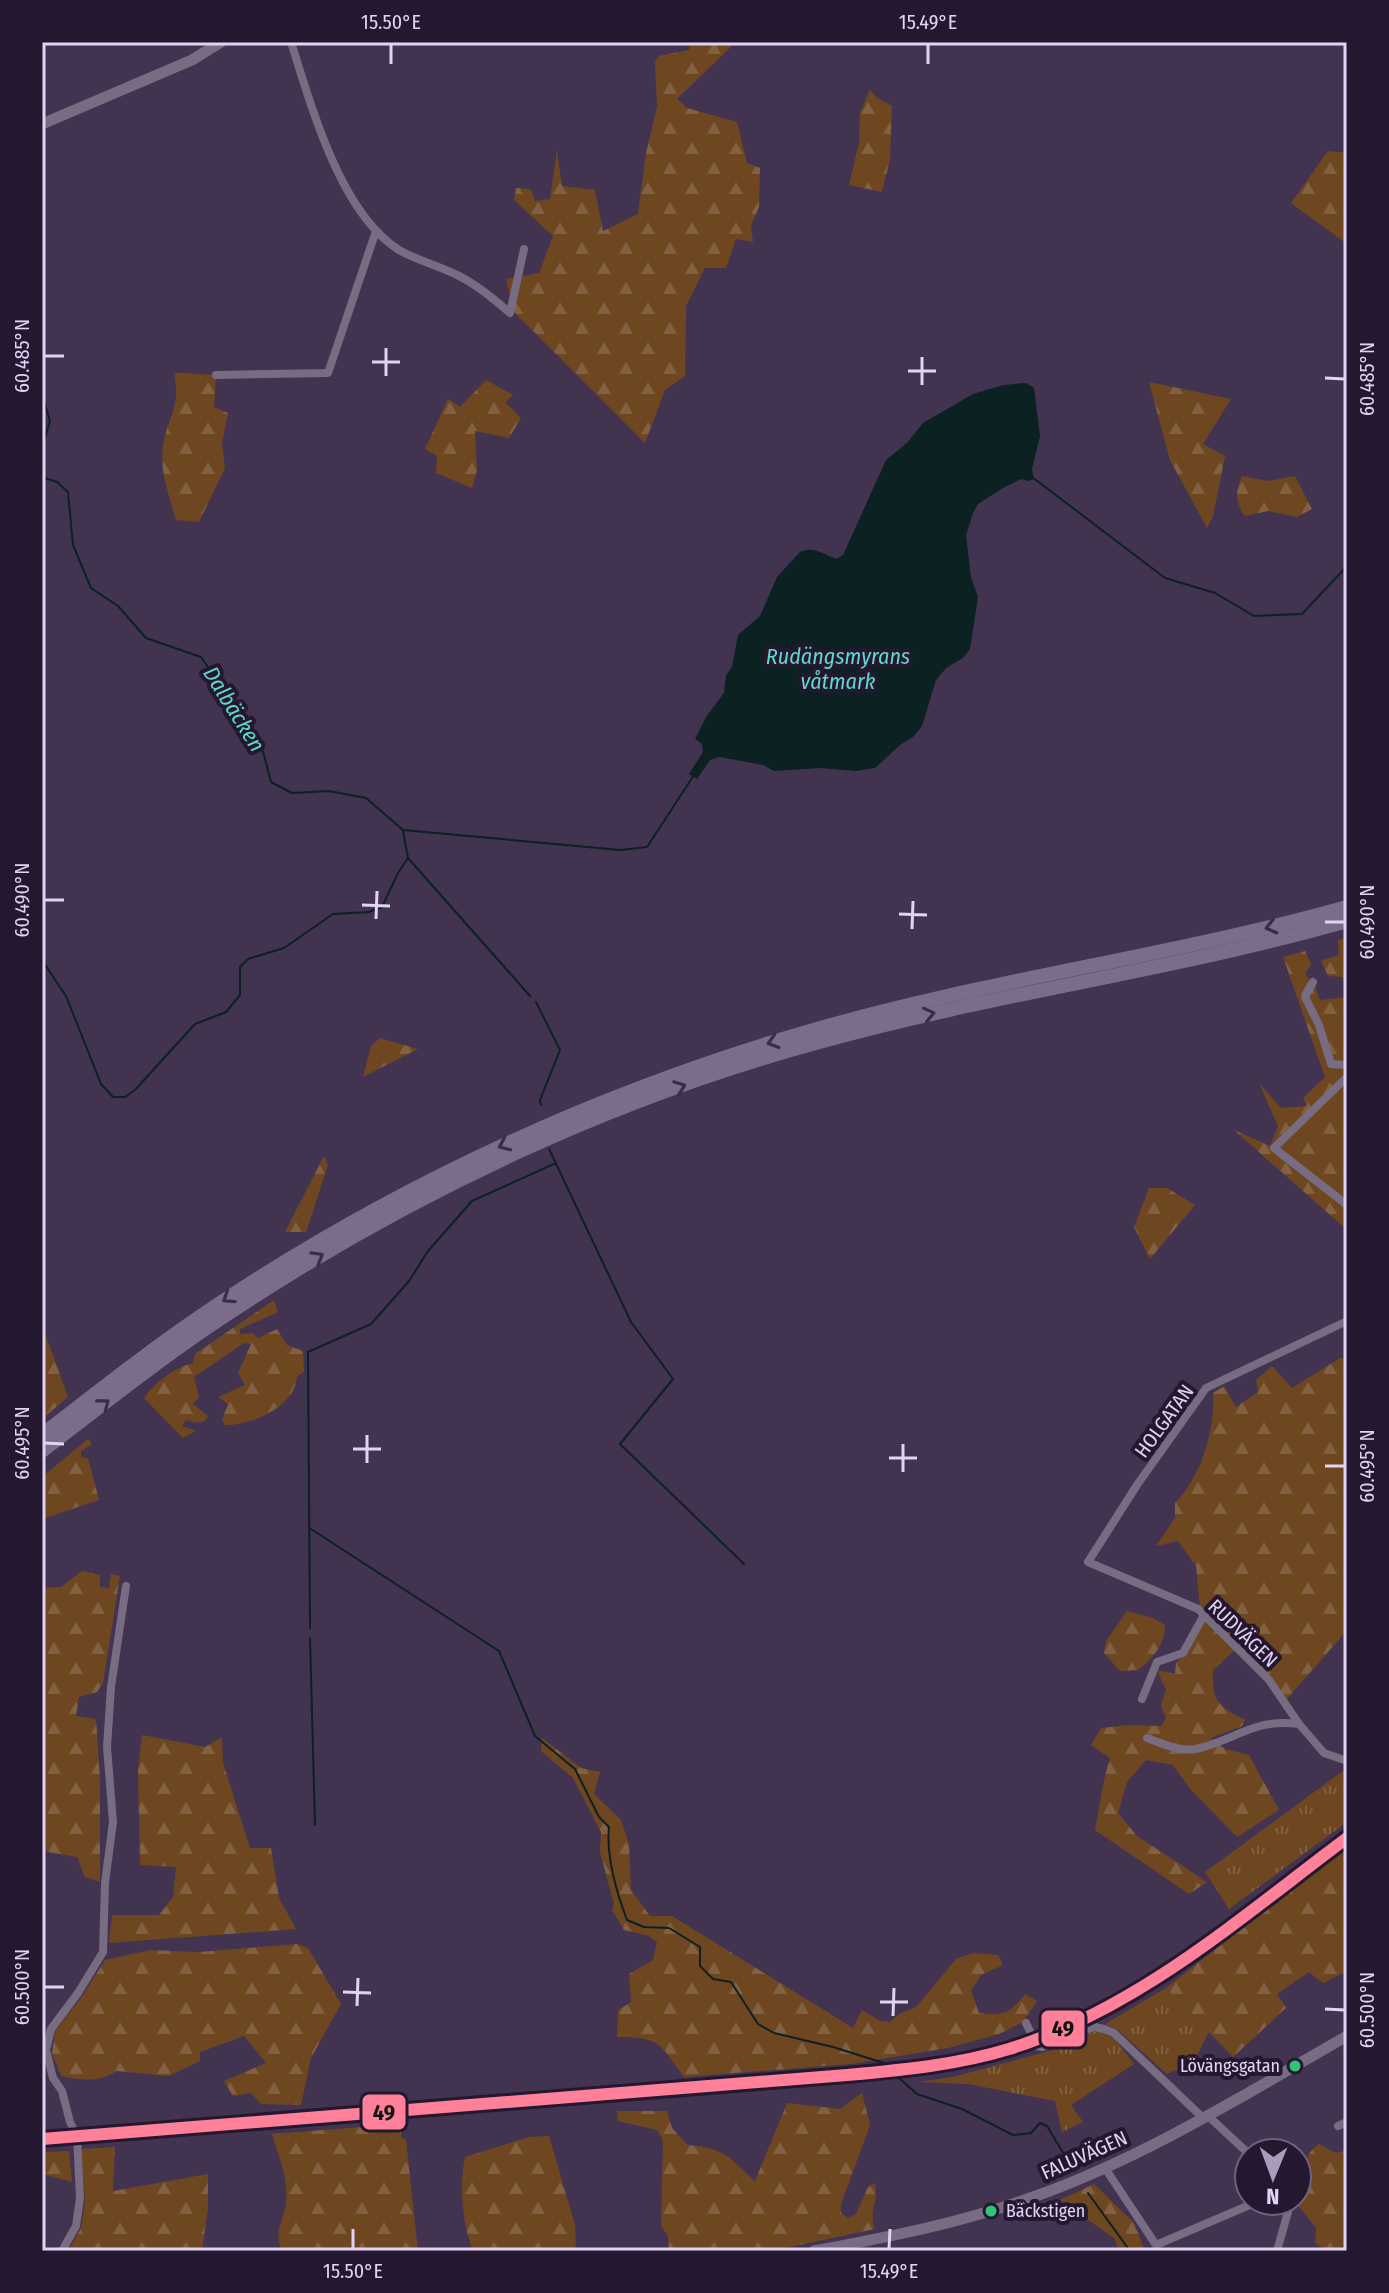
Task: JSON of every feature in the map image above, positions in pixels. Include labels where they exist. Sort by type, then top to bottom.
[{"type":"highway","points":[[42,1435],[149,1352],[295,1255],[466,1162],[608,1100],[751,1049],[863,1017],[1236,936],[1347,907]]},
{"type":"highway","points":[[42,1451],[155,1364],[300,1268],[471,1175],[626,1107],[753,1062],[882,1025],[1239,948],[1347,921]]},
{"type":"street","points":[[42,124],[192,60],[221,42]]},
{"type":"street","points":[[291,42],[330,158],[376,231],[399,250],[458,275],[491,296],[510,313],[524,249]]},
{"type":"street","points":[[216,375],[328,373],[376,231]]},
{"type":"street","points":[[1313,982],[1305,997],[1319,1025],[1331,1064],[1347,1065]]},
{"type":"street","points":[[1347,1077],[1274,1148],[1347,1205]]},
{"type":"street","name":"HOLGATAN","points":[[1088,1562],[1137,1485],[1206,1388],[1347,1321]]},
{"type":"street","name":"RUDVÄGEN","points":[[1088,1562],[1198,1609],[1269,1680],[1299,1724],[1324,1753],[1347,1761]]},
{"type":"street","points":[[62,2251],[76,2226],[80,2198],[77,2136],[62,2091],[53,2078],[46,2050],[51,2029],[103,1952],[105,1883],[113,1822],[107,1747],[111,1687],[126,1586]]},
{"type":"street","points":[[1142,1699],[1157,1662],[1183,1653],[1204,1615]]},
{"type":"street","points":[[1147,1738],[1194,1750],[1264,1723],[1299,1724]]},
{"type":"street","points":[[1026,2023],[1037,2046],[1042,2047],[1095,2027],[1114,2033],[1233,2140]]},
{"type":"street","name":"FALUVÄGEN","points":[[814,2251],[951,2222],[1033,2197],[1105,2168],[1347,2036]]},
{"type":"street","points":[[1105,2168],[1156,2245],[1233,2214]]},
{"type":"street","points":[[1277,2251],[1287,2217]]},
{"type":"green space","points":[[691,42],[736,42],[677,99],[687,108],[737,122],[747,163],[760,168],[759,207],[751,226],[753,242],[736,239],[726,268],[705,268],[686,306],[685,376],[665,390],[645,443],[514,312],[506,279],[539,273],[553,236],[514,200],[516,188],[531,189],[535,201],[550,199],[557,151],[562,186],[595,190],[603,231],[638,214],[646,153],[657,107],[655,62],[659,56],[689,50]]},
{"type":"green space","points":[[870,90],[892,106],[890,159],[882,192],[849,185],[859,143],[860,113]]},
{"type":"green space","points":[[1328,151],[1347,153],[1347,244],[1291,203]]},
{"type":"green space","points":[[174,373],[216,375],[214,407],[228,413],[222,443],[225,468],[199,522],[176,520],[164,474],[163,446],[176,395]]},
{"type":"green space","points":[[486,380],[513,395],[505,402],[521,418],[509,438],[475,431],[477,470],[472,488],[436,473],[437,456],[425,449],[448,399],[460,407]]},
{"type":"green space","points":[[1149,382],[1231,399],[1203,444],[1225,456],[1213,516],[1207,528],[1170,460]]},
{"type":"green space","points":[[1242,476],[1269,481],[1295,476],[1312,509],[1297,517],[1268,511],[1245,516],[1237,497]]},
{"type":"green space","points":[[1345,938],[1347,991],[1342,977],[1328,976],[1321,961],[1339,955],[1338,940]]},
{"type":"green space","points":[[1305,951],[1311,964],[1305,974],[1315,986],[1320,1000],[1347,997],[1347,1230],[1234,1130],[1270,1146],[1278,1126],[1259,1083],[1281,1108],[1307,1106],[1303,1098],[1325,1077],[1283,957]]},
{"type":"green space","points":[[380,1038],[418,1049],[363,1077],[371,1046]]},
{"type":"green space","points":[[324,1156],[328,1165],[306,1232],[285,1232]]},
{"type":"green space","points":[[1149,1188],[1167,1188],[1195,1205],[1150,1259],[1134,1227]]},
{"type":"green space","points":[[274,1300],[278,1312],[240,1329],[240,1334],[253,1333],[258,1338],[277,1329],[287,1345],[303,1351],[304,1372],[297,1376],[295,1387],[271,1412],[248,1422],[225,1425],[222,1420],[228,1404],[218,1397],[245,1385],[238,1373],[251,1344],[244,1343],[194,1377],[199,1397],[193,1404],[208,1416],[205,1421],[197,1423],[186,1420],[182,1426],[196,1431],[183,1438],[144,1398],[166,1376],[193,1363],[195,1354]]},
{"type":"green space","points":[[42,1325],[68,1397],[42,1419]]},
{"type":"green space","points":[[1340,1358],[1347,1359],[1347,1620],[1343,1635],[1287,1699],[1200,1608],[1196,1566],[1178,1541],[1156,1546],[1175,1518],[1175,1503],[1193,1479],[1205,1452],[1212,1422],[1213,1393],[1224,1386],[1236,1407],[1258,1392],[1256,1380],[1272,1366],[1292,1388]]},
{"type":"green space","points":[[88,1439],[92,1444],[81,1451],[81,1457],[88,1458],[99,1500],[42,1519],[42,1477]]},
{"type":"green space","points":[[82,1571],[100,1575],[100,1587],[109,1588],[111,1574],[120,1576],[103,1683],[97,1692],[79,1697],[76,1716],[96,1719],[100,1779],[100,1882],[85,1877],[77,1857],[42,1851],[42,1588],[61,1587]]},
{"type":"green space","points":[[1127,1611],[1153,1618],[1165,1625],[1163,1639],[1153,1656],[1138,1670],[1120,1671],[1104,1653],[1106,1641]]},
{"type":"green space","points":[[1205,1619],[1235,1650],[1213,1670],[1218,1702],[1245,1720],[1242,1726],[1211,1738],[1225,1749],[1249,1755],[1279,1810],[1237,1837],[1191,1790],[1173,1765],[1146,1760],[1127,1782],[1118,1813],[1137,1836],[1207,1882],[1189,1894],[1095,1830],[1110,1758],[1091,1745],[1101,1728],[1162,1726],[1166,1717],[1161,1706],[1166,1690],[1157,1670],[1175,1674],[1176,1663],[1188,1652]]},
{"type":"green space","points":[[142,1735],[205,1747],[222,1737],[223,1763],[250,1848],[271,1848],[279,1898],[296,1929],[109,1943],[112,1915],[159,1915],[173,1897],[176,1867],[140,1865],[138,1771]]},
{"type":"green space","points":[[542,1738],[581,1768],[600,1772],[594,1794],[621,1820],[629,1844],[631,1890],[650,1916],[672,1916],[853,2028],[862,2010],[880,2021],[890,2022],[899,2014],[916,2007],[956,1959],[973,1953],[998,1955],[1003,1965],[981,1975],[971,1991],[979,2013],[1005,2012],[1025,1994],[1037,2001],[1023,2022],[999,2034],[948,2048],[851,2064],[684,2077],[658,2045],[643,2039],[617,2037],[618,2010],[631,2002],[629,1974],[653,1960],[657,1942],[649,1936],[624,1930],[612,1910],[614,1904],[600,1852],[601,1832],[573,1778],[541,1751]]},
{"type":"green space","points":[[1347,1768],[1347,1822],[1229,1909],[1205,1872]]},
{"type":"green space","points":[[1347,1845],[1347,1971],[1323,1983],[1309,1972],[1277,1994],[1286,2008],[1233,2057],[1166,1988]]},
{"type":"green space","points":[[297,1944],[308,1948],[341,2004],[311,2058],[301,2105],[261,2104],[251,2093],[233,2096],[224,2081],[266,2063],[244,2036],[200,2052],[200,2061],[169,2076],[116,2071],[97,2079],[61,2076],[52,2053],[55,2031],[105,1960],[150,1950],[199,1952]]},
{"type":"green space","points":[[1166,1988],[1209,2032],[1193,2063],[1167,2074],[1118,2030],[1105,2024]]},
{"type":"green space","points":[[1099,2031],[1114,2038],[1134,2064],[1071,2105],[1083,2122],[1062,2132],[1055,2101],[968,2084],[918,2082],[953,2077],[1057,2049],[1080,2035]]},
{"type":"green space","points":[[862,2093],[870,2125],[841,2204],[841,2213],[848,2218],[856,2214],[868,2187],[875,2183],[875,2229],[771,2251],[669,2251],[668,2236],[661,2226],[663,2140],[657,2130],[618,2121],[617,2111],[667,2111],[672,2128],[688,2145],[719,2151],[755,2181],[787,2103],[840,2109]]},
{"type":"green space","points":[[401,2124],[401,2137],[406,2140],[418,2251],[282,2251],[279,2231],[285,2209],[286,2185],[272,2134]]},
{"type":"green space","points":[[549,2136],[575,2225],[576,2251],[473,2251],[463,2204],[465,2157],[529,2137]]},
{"type":"green space","points":[[1319,2144],[1336,2153],[1347,2150],[1347,2251],[1326,2251],[1315,2243],[1316,2228],[1307,2217],[1313,2217],[1313,2149]]},
{"type":"green space","points":[[115,2147],[113,2191],[208,2174],[208,2208],[202,2251],[68,2251],[81,2228],[85,2200],[81,2149]]},
{"type":"green space","points":[[69,2151],[72,2182],[42,2174],[42,2152]]},
{"type":"green space","points":[[1094,2184],[1134,2223],[1145,2251],[1119,2251],[1115,2239],[1060,2200]]},
{"type":"water","name":"Rudängsmyrans våtmark","points":[[1026,383],[1034,388],[1040,436],[1032,469],[1034,479],[1021,479],[1003,488],[978,504],[973,513],[966,535],[971,577],[978,597],[970,649],[936,680],[922,726],[913,737],[875,768],[856,771],[820,768],[774,771],[763,765],[719,757],[710,760],[697,779],[689,774],[703,752],[702,744],[695,739],[706,717],[724,693],[738,635],[760,616],[777,577],[805,550],[814,550],[836,559],[843,555],[886,460],[907,443],[923,423],[973,394],[1003,385]]},
{"type":"waterway","name":"Dalbäcken","points":[[42,394],[50,421],[42,447]]},
{"type":"waterway","name":"Dalbäcken","points":[[42,477],[57,482],[68,492],[73,545],[91,588],[118,606],[146,638],[201,657],[261,744],[271,782],[292,793],[329,791],[366,798],[403,830]]},
{"type":"waterway","points":[[1032,477],[1165,578],[1215,593],[1254,616],[1302,614],[1347,566]]},
{"type":"waterway","points":[[403,830],[620,850],[647,847],[694,775]]},
{"type":"waterway","points":[[403,831],[408,858],[530,996]]},
{"type":"waterway","points":[[42,960],[66,996],[101,1084],[113,1097],[125,1097],[195,1024],[226,1012],[240,995],[240,967],[248,959],[284,948],[333,914],[369,912],[382,907],[408,858]]},
{"type":"waterway","points":[[536,1002],[560,1050],[540,1100],[541,1105]]},
{"type":"waterway","points":[[549,1149],[631,1322],[673,1379],[620,1444],[744,1564]]},
{"type":"waterway","points":[[310,1628],[308,1352],[371,1324],[472,1201],[554,1164]]},
{"type":"waterway","points":[[311,1529],[499,1651],[535,1736],[575,1769],[599,1817],[609,1827],[613,1874],[627,1920],[644,1927],[669,1928],[700,1947],[700,1966],[713,1979],[731,1982],[758,2024],[774,2033],[887,2064]]},
{"type":"waterway","points":[[310,1638],[315,1825]]},
{"type":"waterway","points":[[899,2078],[917,2094],[962,2109],[1013,2135],[1031,2133],[1040,2123],[1047,2126],[1074,2171]]},
{"type":"waterway","points":[[1088,2193],[1130,2251]]},
{"type":"transit line","name":"49","points":[[42,2139],[847,2075],[929,2066],[989,2055],[1056,2032],[1145,1985],[1227,1929],[1347,1838]]},
{"type":"place","name":"Lövängsgatan","points":[[1295,2066]]},
{"type":"place","name":"Bäckstigen","points":[[991,2211]]}]
